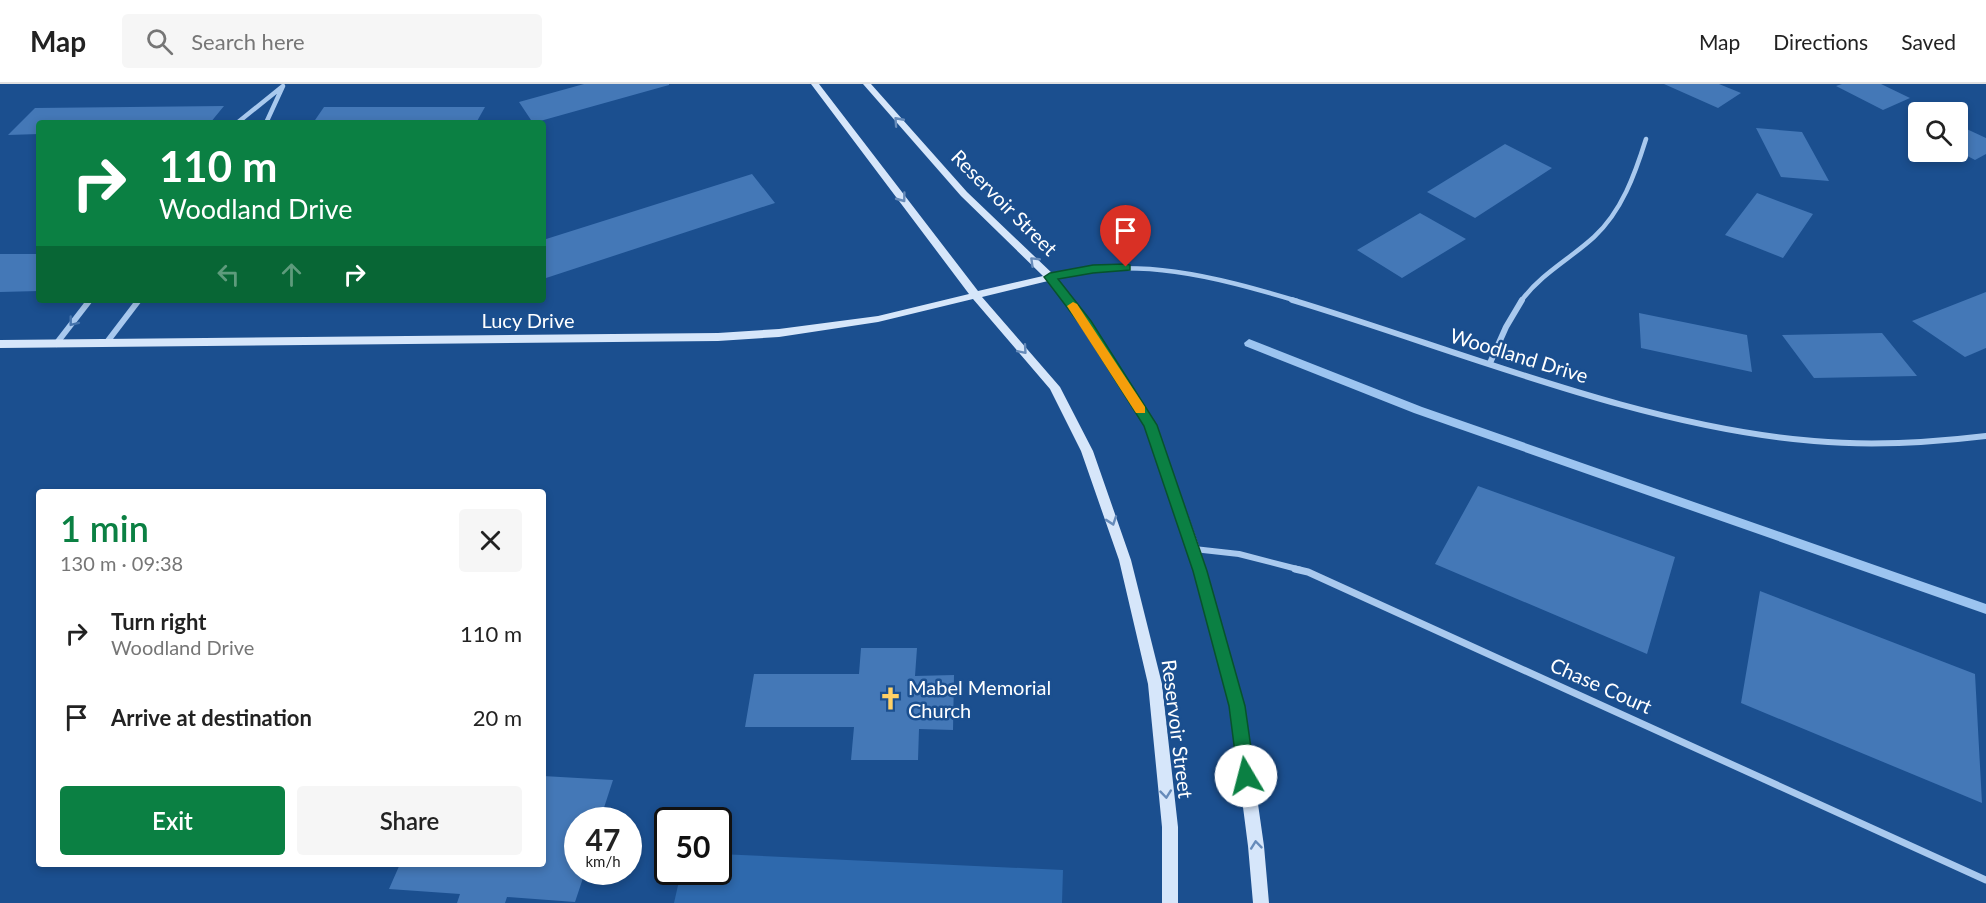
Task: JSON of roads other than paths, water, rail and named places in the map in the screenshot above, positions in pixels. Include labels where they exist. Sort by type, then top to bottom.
[{"type":"main road","name":"Reservoir Street","points":[[815,84],[975,295],[1054,387],[1088,451],[1125,560],[1155,684],[1170,828],[1170,903]]},
{"type":"main road","name":"Reservoir Street","points":[[867,84],[964,194],[1050,277],[1086,324],[1150,425],[1194,549],[1237,706],[1256,846],[1261,903]]},
{"type":"main road","name":"Lucy Drive","points":[[0,344],[718,338],[779,333],[878,319],[1050,277]]},
{"type":"street","points":[[241,120],[284,85]]},
{"type":"street","points":[[267,120],[284,85]]},
{"type":"street","points":[[1491,363],[1504,327],[1524,296],[1545,274],[1596,235],[1619,206],[1634,176],[1646,139]]},
{"type":"street","name":"Woodland Drive","points":[[1050,277],[1109,268],[1143,267],[1194,273],[1676,419],[1768,436],[1863,443],[1920,442],[1986,436]]},
{"type":"street","points":[[56,344],[88,303]]},
{"type":"street","points":[[107,342],[137,303]]},
{"type":"street","name":"Chase Court","points":[[1194,549],[1239,554],[1308,572],[1986,880]]},
{"type":"waterway","points":[[1249,343],[1418,410],[1986,609]]},
{"type":"place","name":"Mabel Memorial Church","points":[[890,699]]}]
